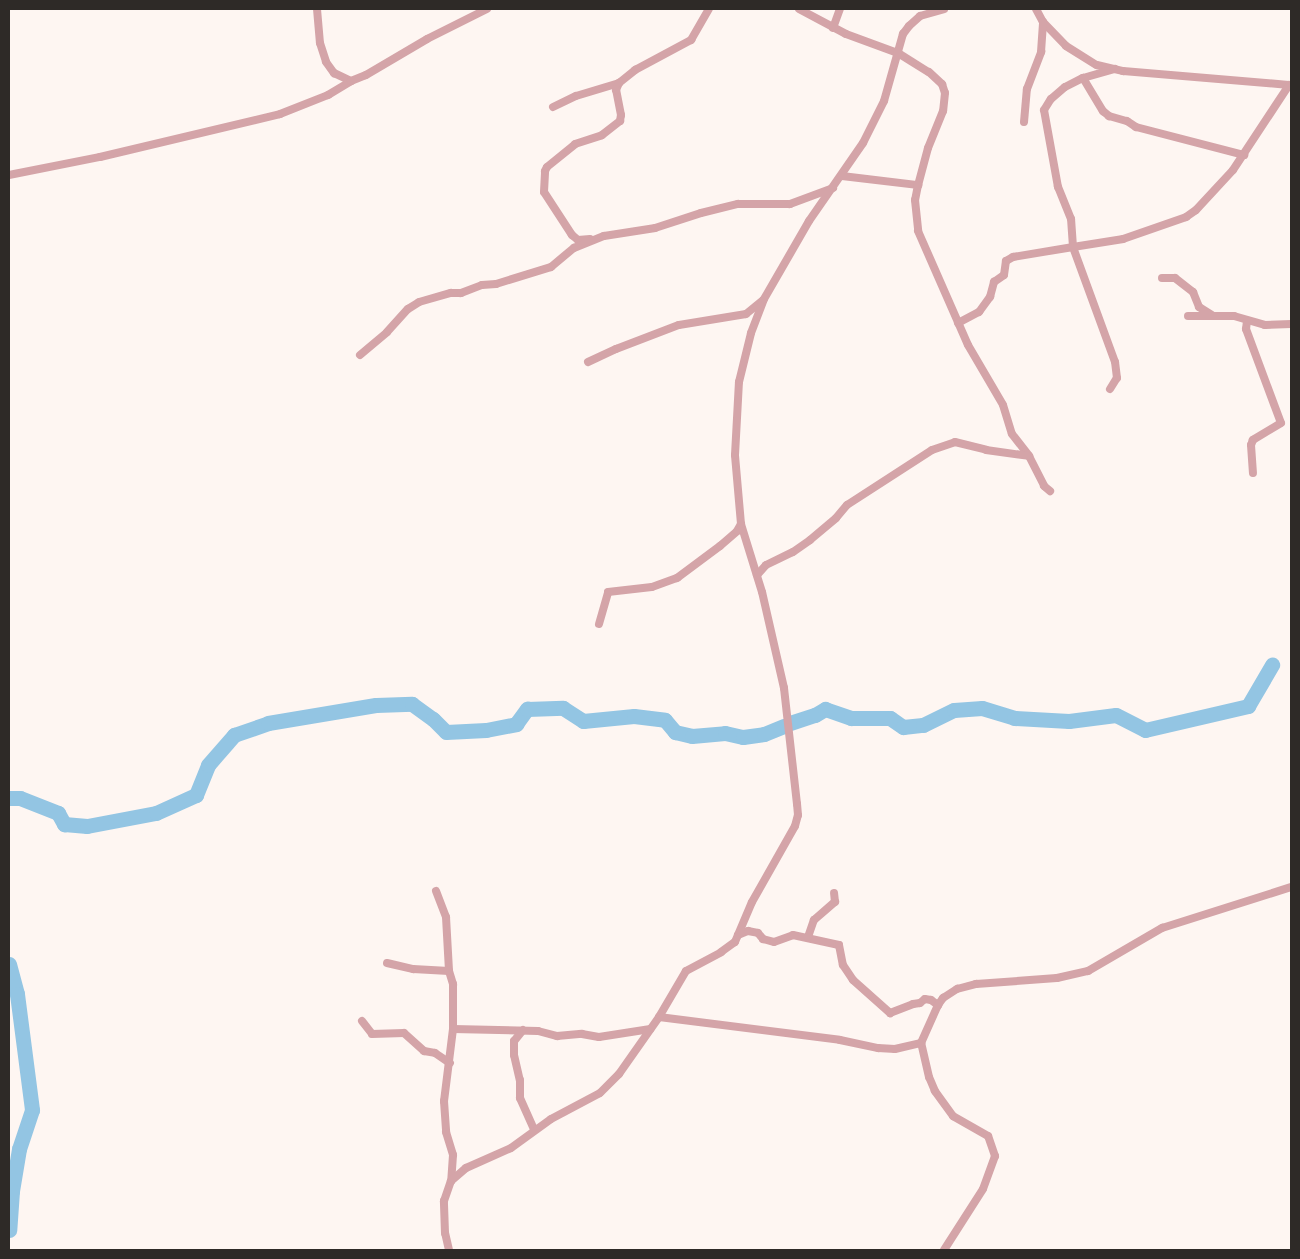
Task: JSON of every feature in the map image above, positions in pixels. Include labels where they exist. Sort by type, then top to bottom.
[{"type":"street","points":[[317,9],[320,43],[326,62],[334,73],[351,81]]},
{"type":"street","points":[[9,175],[246,124],[328,95],[427,39],[487,9]]},
{"type":"street","points":[[554,107],[576,96],[619,83],[635,70],[691,40],[709,9]]},
{"type":"street","points":[[799,9],[833,28],[898,52],[929,72],[942,84],[945,93],[943,111],[928,148],[915,200],[918,231],[958,323],[1003,405],[1012,434],[1029,456],[1044,486],[1050,491]]},
{"type":"street","points":[[833,28],[840,9]]},
{"type":"street","points":[[914,9],[920,16]]},
{"type":"street","points":[[451,1182],[466,1168],[510,1148],[534,1130],[600,1093],[619,1074],[659,1017],[686,971],[729,947],[738,936],[752,902],[795,826],[798,815],[784,688],[757,575],[741,524],[735,455],[737,403],[744,356],[764,299],[810,221],[864,143],[884,102],[899,44],[909,26],[920,16],[944,9]]},
{"type":"street","points":[[958,323],[979,312],[990,297],[994,282],[1004,275],[1006,261],[1012,257],[1123,239],[1186,217],[1196,210],[1233,170],[1290,85],[1115,69],[1097,65],[1082,58],[1066,46],[1044,22],[1036,9]]},
{"type":"street","points":[[1024,122],[1027,89],[1041,52],[1044,22]]},
{"type":"street","points":[[1110,389],[1117,378],[1115,362],[1073,247],[1071,219],[1058,187],[1044,110],[1052,98],[1065,87],[1083,78],[1115,69]]},
{"type":"street","points":[[1083,78],[1103,111],[1109,116],[1127,121],[1136,127],[1244,155]]},
{"type":"street","points":[[619,83],[616,90],[621,115],[620,121],[602,135],[576,144],[547,166],[543,176],[544,192],[572,235],[582,240],[655,228],[701,212],[738,204],[790,204],[834,188]]},
{"type":"street","points":[[842,176],[918,185]]},
{"type":"street","points":[[360,355],[387,332],[408,309],[419,302],[450,292],[461,292],[482,285],[496,284],[551,266],[574,248],[604,236]]},
{"type":"street","points":[[1162,278],[1175,278],[1193,292],[1199,307],[1212,316]]},
{"type":"street","points":[[588,362],[679,325],[746,314],[764,299]]},
{"type":"street","points":[[1188,316],[1234,316],[1265,325],[1291,324]]},
{"type":"street","points":[[1247,321],[1246,329],[1280,423],[1253,440],[1251,445],[1254,473]]},
{"type":"street","points":[[757,575],[766,565],[793,552],[810,540],[836,518],[847,505],[932,450],[955,442],[986,450],[1029,456]]},
{"type":"street","points":[[599,624],[608,592],[652,587],[677,578],[732,536],[741,524]]},
{"type":"street","points":[[944,1250],[962,1225],[983,1189],[995,1156],[988,1136],[953,1116],[935,1091],[921,1043],[943,998],[957,989],[976,984],[1057,978],[1088,971],[1162,928],[1291,887]]},
{"type":"street","points":[[436,891],[446,917],[449,971],[453,984],[453,1029],[450,1063],[446,1080],[444,1119],[453,1155],[451,1182],[444,1201],[445,1233],[449,1250]]},
{"type":"street","points":[[808,937],[814,920],[835,902],[834,893]]},
{"type":"street","points":[[738,936],[748,931],[758,933],[763,939],[774,942],[793,935],[839,945],[843,965],[853,980],[890,1013],[920,1003],[925,999],[931,1000],[938,1005]]},
{"type":"street","points":[[387,963],[413,969],[449,971]]},
{"type":"street","points":[[659,1017],[840,1040],[895,1049],[921,1043]]},
{"type":"street","points":[[362,1022],[372,1034],[404,1033],[424,1051],[435,1053],[450,1063]]},
{"type":"street","points":[[453,1029],[523,1030],[557,1036],[582,1034],[599,1037],[650,1029]]},
{"type":"street","points":[[523,1030],[514,1041],[514,1055],[520,1080],[520,1098],[534,1130]]},
{"type":"waterway","points":[[790,723],[815,715],[825,709],[851,718],[890,718],[903,727],[923,725],[954,710],[982,708],[1014,718],[1069,721],[1116,715],[1145,730],[1248,706],[1272,665]]},
{"type":"waterway","points":[[9,798],[20,798],[58,813],[64,824],[87,826],[156,813],[196,795],[208,765],[234,735],[268,723],[376,705],[412,704],[433,719],[446,732],[486,730],[516,724],[527,709],[563,708],[583,721],[634,716],[665,720],[675,732],[692,736],[725,733],[743,737],[764,734],[784,726]]},
{"type":"waterway","points":[[9,964],[17,994],[32,1110],[19,1149],[12,1191],[9,1230]]}]
